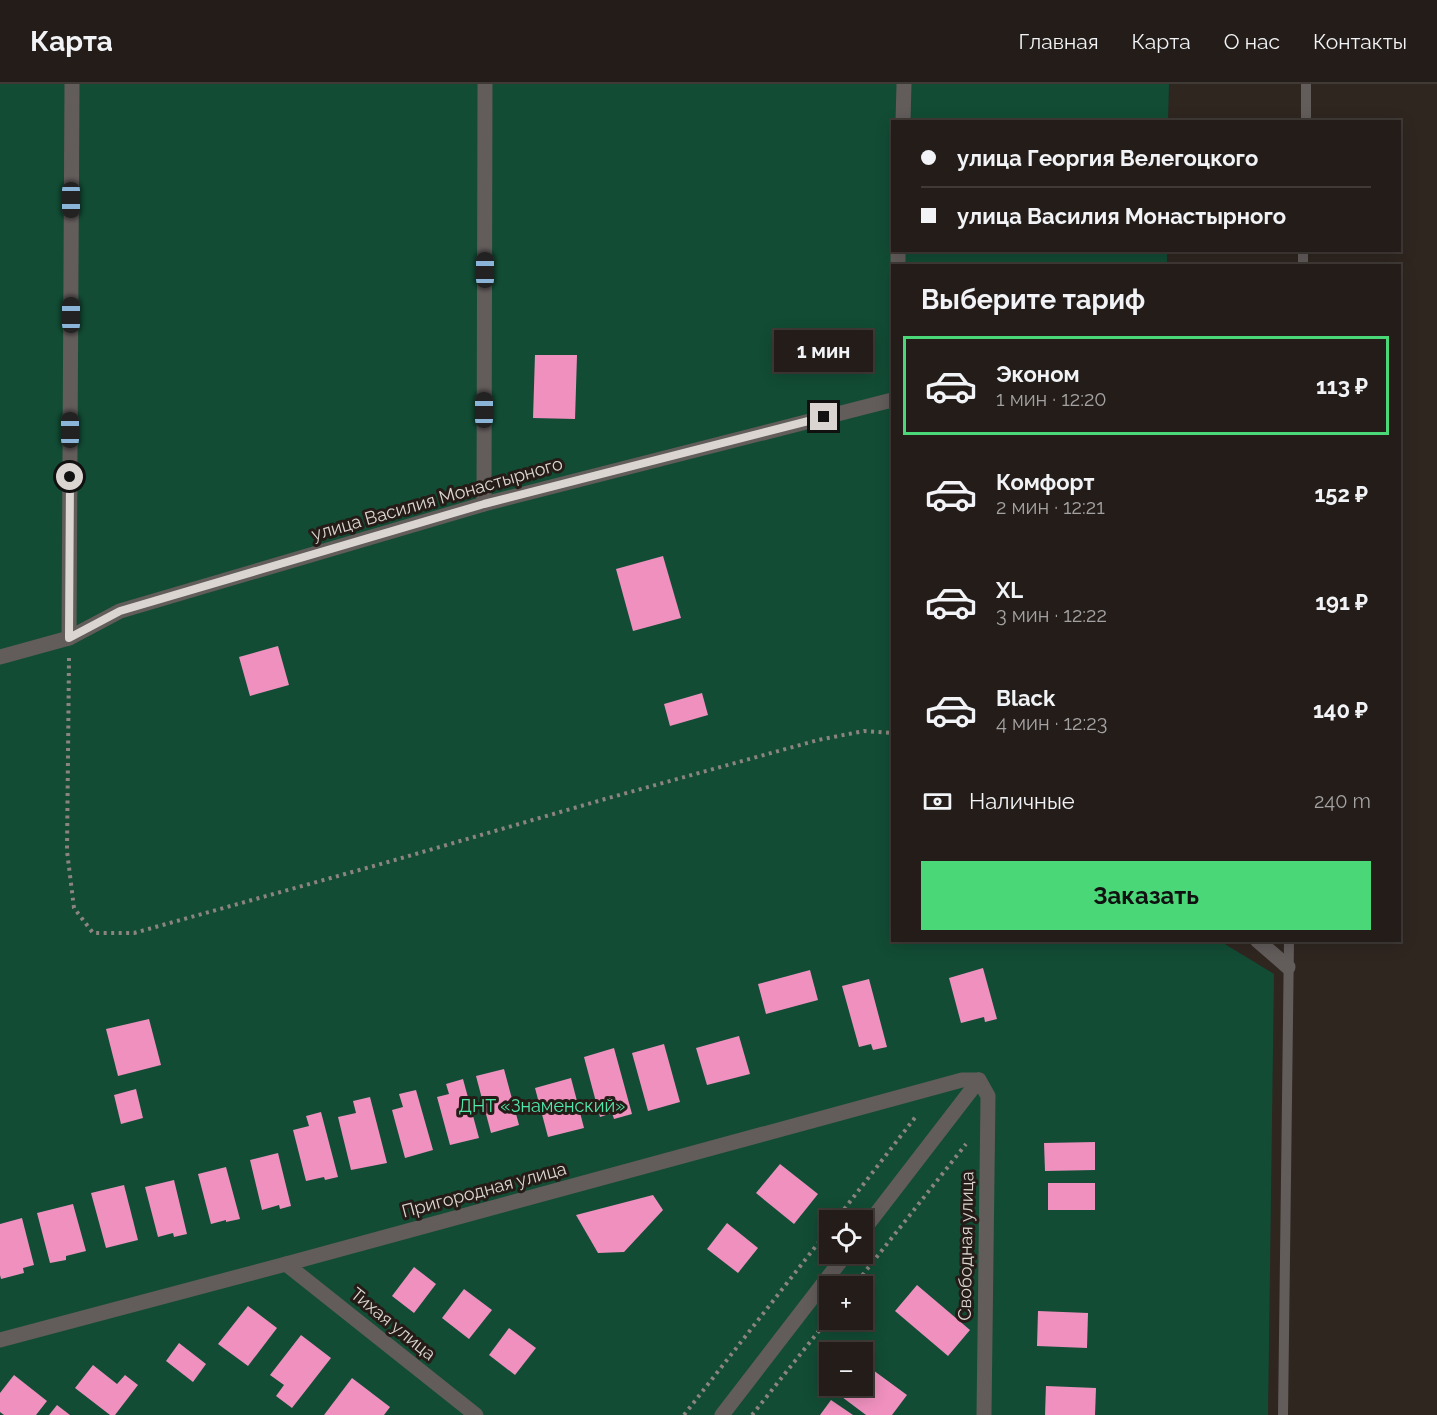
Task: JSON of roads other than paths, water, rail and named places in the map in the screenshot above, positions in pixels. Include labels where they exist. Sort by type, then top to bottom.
[{"type":"street","points":[[69,638],[72,84]]},
{"type":"street","points":[[484,504],[485,84]]},
{"type":"street","points":[[903,120],[904,84]]},
{"type":"street","name":"улица Василия Монастырного","points":[[0,657],[69,638],[120,611],[484,504],[891,400]]},
{"type":"street","points":[[1259,942],[1288,967]]},
{"type":"street","name":"Пригородная улица","points":[[0,1340],[962,1080],[979,1080]]},
{"type":"street","points":[[873,1218],[979,1080]]},
{"type":"street","name":"Свободная улица","points":[[979,1080],[988,1096],[984,1415]]},
{"type":"street","name":"Тихая улица","points":[[286,1264],[476,1415]]},
{"type":"street","points":[[722,1415],[838,1264]]},
{"type":"lane","points":[[1306,84],[1306,120]]},
{"type":"lane","points":[[1283,1415],[1289,942]]},
{"type":"park label","name":"ДНТ «Знаменский»","points":[[542,1106]]}]
